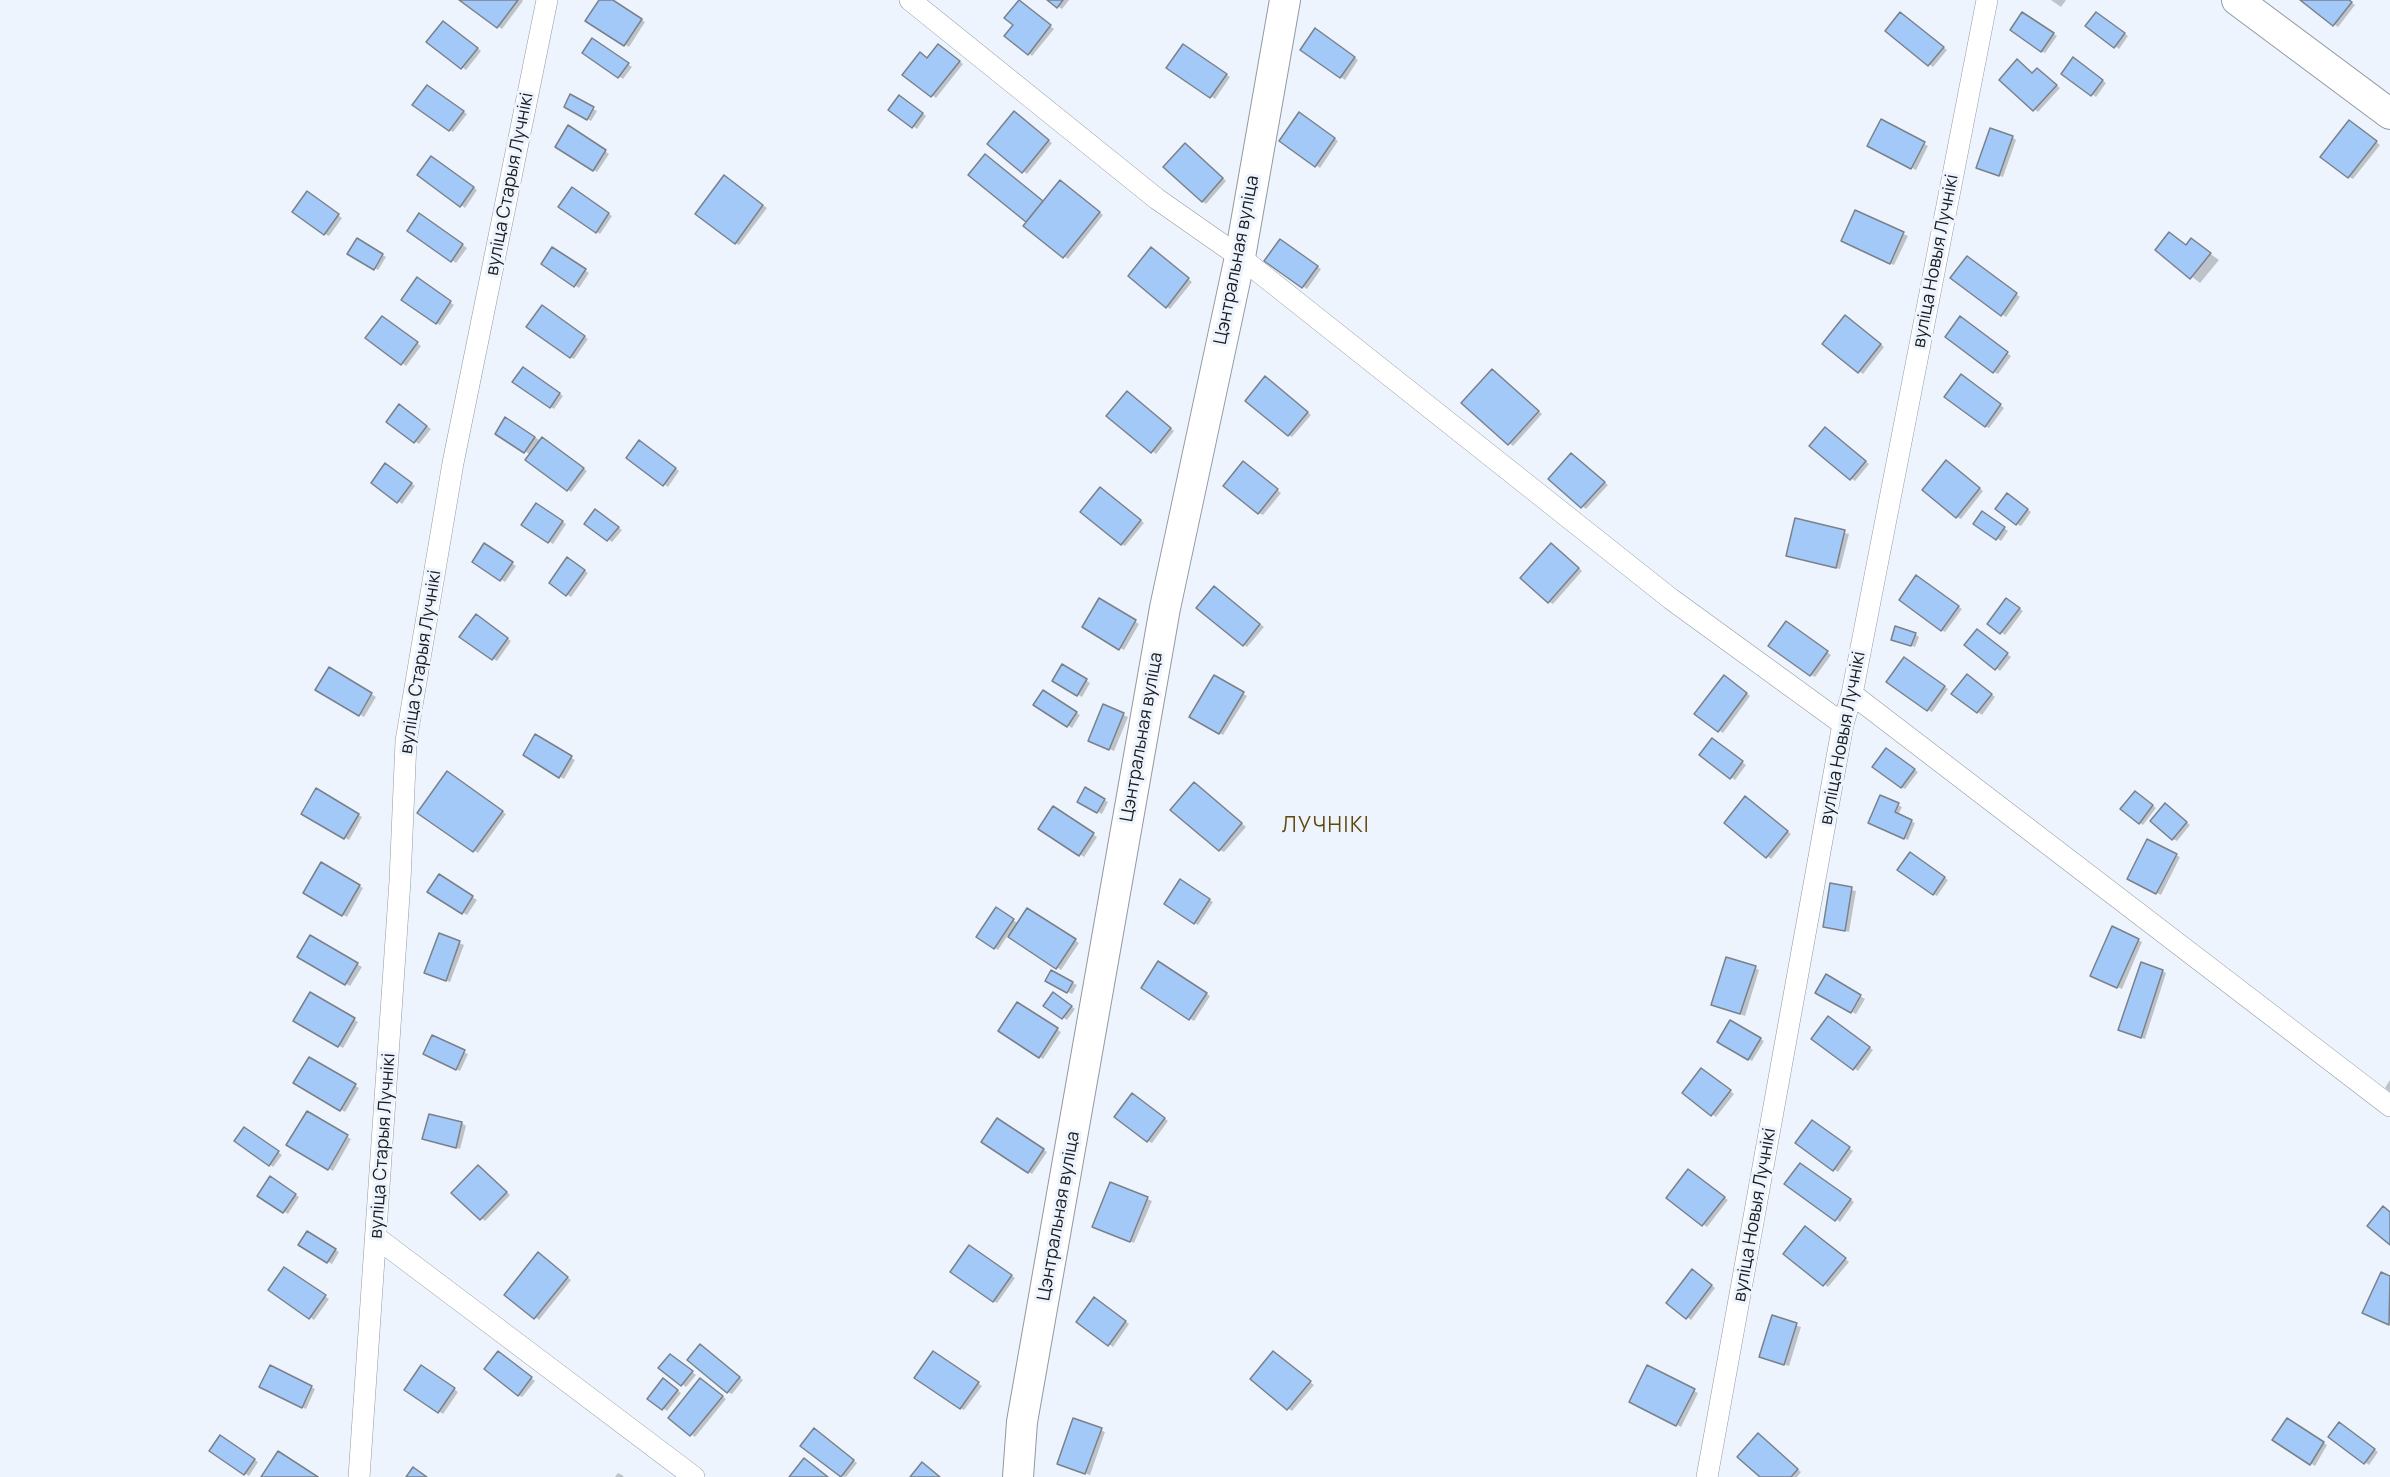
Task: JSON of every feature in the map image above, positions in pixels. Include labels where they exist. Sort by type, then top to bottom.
[{"type":"main road","name":"Цэнтральная вуліца","points":[[1018,1477],[1022,1422],[1165,608],[1240,257],[1285,0]]},
{"type":"main road","points":[[2237,0],[2390,114]]},
{"type":"street","name":"вуліца Старыя Лучнікі","points":[[359,1477],[400,881],[406,741],[453,464],[547,0]]},
{"type":"street","points":[[910,0],[1157,199],[1240,257],[1671,598],[1843,724]]},
{"type":"street","name":"вуліца Новыя Лучнікі","points":[[1707,1477],[1843,724],[1852,694],[1987,0]]},
{"type":"street","points":[[1852,694],[2390,1106]]},
{"type":"street","points":[[377,1238],[694,1477]]},
{"type":"building","points":[[459,0],[518,0],[497,28]]},
{"type":"building","points":[[599,0],[613,0],[642,19],[624,46],[585,21]]},
{"type":"building","points":[[1019,0],[1051,25],[1028,55],[1004,36],[1013,25],[1004,18]]},
{"type":"building","points":[[1047,0],[1063,0],[1057,8]]},
{"type":"building","points":[[2300,0],[2349,0],[2352,2],[2333,26]]},
{"type":"building","points":[[1900,12],[1944,47],[1928,66],[1885,31]]},
{"type":"building","points":[[2022,12],[2054,33],[2041,52],[2010,30]]},
{"type":"building","points":[[2096,12],[2125,33],[2114,48],[2085,26]]},
{"type":"building","points":[[443,21],[478,48],[461,69],[426,42]]},
{"type":"building","points":[[1315,28],[1355,57],[1340,78],[1300,50]]},
{"type":"building","points":[[592,38],[629,63],[618,78],[582,53]]},
{"type":"building","points":[[938,44],[960,61],[931,97],[902,75],[920,52],[927,58]]},
{"type":"building","points":[[1183,44],[1227,74],[1210,98],[1166,68]]},
{"type":"building","points":[[2073,57],[2103,80],[2091,96],[2061,74]]},
{"type":"building","points":[[2017,59],[2032,73],[2037,68],[2057,85],[2033,111],[1999,80]]},
{"type":"building","points":[[427,85],[464,111],[449,131],[412,105]]},
{"type":"building","points":[[570,94],[594,107],[587,120],[564,107]]},
{"type":"building","points":[[899,95],[923,113],[912,128],[888,110]]},
{"type":"building","points":[[1014,111],[1049,140],[1022,173],[987,144]]},
{"type":"building","points":[[1299,112],[1335,138],[1315,167],[1279,141]]},
{"type":"building","points":[[1881,119],[1925,142],[1911,169],[1867,146]]},
{"type":"building","points":[[2349,120],[2377,141],[2348,178],[2320,157]]},
{"type":"building","points":[[568,125],[606,150],[593,171],[555,147]]},
{"type":"building","points":[[1990,128],[2013,136],[1999,176],[1976,168]]},
{"type":"building","points":[[1185,143],[1223,178],[1202,202],[1163,167]]},
{"type":"building","points":[[985,154],[1043,201],[1026,222],[968,175]]},
{"type":"building","points":[[431,156],[474,187],[460,207],[417,175]]},
{"type":"building","points":[[724,175],[763,205],[735,244],[695,214]]},
{"type":"building","points":[[1060,180],[1100,212],[1063,258],[1023,226]]},
{"type":"building","points":[[572,187],[609,213],[596,233],[558,207]]},
{"type":"building","points":[[307,191],[339,214],[324,235],[292,212]]},
{"type":"building","points":[[1855,210],[1904,232],[1890,264],[1841,241]]},
{"type":"building","points":[[419,213],[463,244],[451,262],[407,231]]},
{"type":"building","points":[[2169,232],[2186,245],[2191,238],[2211,253],[2190,279],[2155,250]]},
{"type":"building","points":[[357,238],[383,254],[374,270],[347,254]]},
{"type":"building","points":[[1280,239],[1318,266],[1302,288],[1264,261]]},
{"type":"building","points":[[552,247],[586,269],[574,287],[541,264]]},
{"type":"building","points":[[1151,247],[1189,278],[1166,308],[1128,276]]},
{"type":"building","points":[[1967,256],[2017,293],[2001,316],[1950,278]]},
{"type":"building","points":[[417,277],[451,301],[436,324],[401,300]]},
{"type":"building","points":[[542,305],[585,336],[570,358],[526,327]]},
{"type":"building","points":[[1845,315],[1881,344],[1858,373],[1822,344]]},
{"type":"building","points":[[382,316],[418,342],[401,365],[365,338]]},
{"type":"building","points":[[1960,316],[2008,352],[1993,373],[1945,337]]},
{"type":"building","points":[[523,367],[560,393],[550,408],[512,382]]},
{"type":"building","points":[[1492,369],[1539,411],[1508,445],[1461,403]]},
{"type":"building","points":[[1961,374],[2001,404],[1985,427],[1944,397]]},
{"type":"building","points":[[1265,376],[1308,412],[1288,436],[1245,401]]},
{"type":"building","points":[[1127,391],[1171,428],[1151,453],[1106,416]]},
{"type":"building","points":[[399,404],[427,426],[414,443],[386,422]]},
{"type":"building","points":[[505,417],[535,437],[524,453],[495,434]]},
{"type":"building","points":[[1825,427],[1866,461],[1850,480],[1809,446]]},
{"type":"building","points":[[542,437],[584,468],[567,491],[525,460]]},
{"type":"building","points":[[639,440],[676,468],[663,486],[626,458]]},
{"type":"building","points":[[1571,453],[1605,482],[1581,508],[1548,479]]},
{"type":"building","points":[[1946,460],[1980,488],[1956,518],[1922,490]]},
{"type":"building","points":[[1243,461],[1278,489],[1258,514],[1223,486]]},
{"type":"building","points":[[385,463],[412,483],[397,503],[371,483]]},
{"type":"building","points":[[1100,487],[1141,520],[1121,545],[1080,512]]},
{"type":"building","points":[[2007,493],[2028,509],[2016,525],[1995,509]]},
{"type":"building","points":[[536,503],[563,521],[548,543],[521,525]]},
{"type":"building","points":[[595,509],[619,527],[607,541],[584,524]]},
{"type":"building","points":[[1982,511],[2005,527],[1996,540],[1973,524]]},
{"type":"building","points":[[1795,518],[1845,530],[1836,568],[1786,556]]},
{"type":"building","points":[[484,543],[513,562],[500,581],[472,562]]},
{"type":"building","points":[[1551,543],[1579,568],[1548,603],[1520,578]]},
{"type":"building","points":[[567,557],[585,570],[566,596],[549,583]]},
{"type":"building","points":[[1916,575],[1959,606],[1941,631],[1899,600]]},
{"type":"building","points":[[1214,586],[1260,624],[1243,646],[1196,608]]},
{"type":"building","points":[[1099,598],[1136,620],[1119,650],[1082,627]]},
{"type":"building","points":[[2006,598],[2020,608],[2000,634],[1987,624]]},
{"type":"building","points":[[476,614],[508,638],[492,660],[459,637]]},
{"type":"building","points":[[1786,621],[1828,651],[1810,676],[1768,646]]},
{"type":"building","points":[[1895,626],[1916,633],[1911,646],[1891,640]]},
{"type":"building","points":[[1977,629],[2008,653],[1995,670],[1964,645]]},
{"type":"building","points":[[1904,657],[1945,686],[1927,711],[1886,682]]},
{"type":"building","points":[[1062,664],[1087,679],[1077,696],[1052,681]]},
{"type":"building","points":[[329,667],[372,693],[359,716],[315,690]]},
{"type":"building","points":[[1967,674],[1992,694],[1977,713],[1951,694]]},
{"type":"building","points":[[1214,675],[1244,692],[1219,734],[1189,717]]},
{"type":"building","points":[[1724,675],[1747,693],[1718,732],[1694,714]]},
{"type":"building","points":[[1043,690],[1077,712],[1067,727],[1033,705]]},
{"type":"building","points":[[1103,704],[1124,713],[1109,750],[1088,741]]},
{"type":"building","points":[[535,734],[572,756],[559,778],[523,755]]},
{"type":"building","points":[[1712,738],[1743,761],[1730,779],[1699,755]]},
{"type":"building","points":[[1886,748],[1915,769],[1901,788],[1872,767]]},
{"type":"building","points":[[447,771],[503,811],[473,852],[417,813]]},
{"type":"building","points":[[1194,782],[1242,823],[1219,851],[1170,810]]},
{"type":"building","points":[[1085,787],[1105,799],[1097,813],[1077,802]]},
{"type":"building","points":[[316,788],[359,814],[344,839],[301,814]]},
{"type":"building","points":[[2135,791],[2153,805],[2139,824],[2120,809]]},
{"type":"building","points":[[1880,795],[1899,803],[1895,812],[1912,820],[1904,839],[1868,823]]},
{"type":"building","points":[[1745,796],[1788,831],[1766,858],[1724,823]]},
{"type":"building","points":[[2165,803],[2187,822],[2172,840],[2150,821]]},
{"type":"building","points":[[1053,806],[1094,833],[1079,856],[1038,829]]},
{"type":"building","points":[[2147,839],[2177,854],[2156,894],[2127,879]]},
{"type":"building","points":[[1910,852],[1945,877],[1933,895],[1897,870]]},
{"type":"building","points":[[321,862],[360,885],[342,916],[303,893]]},
{"type":"building","points":[[439,874],[473,896],[462,914],[427,892]]},
{"type":"building","points":[[1180,879],[1210,899],[1194,924],[1164,904]]},
{"type":"building","points":[[1830,883],[1852,887],[1845,931],[1823,927]]},
{"type":"building","points":[[996,907],[1014,919],[994,949],[976,937]]},
{"type":"building","points":[[1027,908],[1076,939],[1056,969],[1008,937]]},
{"type":"building","points":[[2112,926],[2139,939],[2117,988],[2090,976]]},
{"type":"building","points":[[439,933],[460,941],[446,981],[424,973]]},
{"type":"building","points":[[310,935],[358,963],[345,985],[297,957]]},
{"type":"building","points":[[1726,957],[1756,966],[1740,1014],[1711,1005]]},
{"type":"building","points":[[1158,961],[1207,993],[1189,1020],[1141,988]]},
{"type":"building","points":[[2141,962],[2163,970],[2141,1038],[2118,1030]]},
{"type":"building","points":[[1051,970],[1073,982],[1067,993],[1045,981]]},
{"type":"building","points":[[1826,974],[1861,995],[1851,1013],[1815,993]]},
{"type":"building","points":[[310,992],[355,1018],[338,1047],[293,1021]]},
{"type":"building","points":[[1053,992],[1072,1006],[1062,1019],[1043,1006]]},
{"type":"building","points":[[1017,1002],[1058,1028],[1039,1058],[998,1031]]},
{"type":"building","points":[[1828,1016],[1870,1047],[1853,1070],[1811,1039]]},
{"type":"building","points":[[1730,1020],[1761,1038],[1748,1060],[1717,1042]]},
{"type":"building","points":[[432,1035],[465,1050],[456,1070],[423,1054]]},
{"type":"building","points":[[309,1057],[356,1084],[340,1111],[293,1083]]},
{"type":"building","points":[[1701,1068],[1731,1090],[1711,1116],[1682,1093]]},
{"type":"building","points":[[1132,1093],[1165,1118],[1147,1142],[1114,1117]]},
{"type":"building","points":[[307,1111],[348,1135],[328,1170],[286,1145]]},
{"type":"building","points":[[429,1114],[462,1122],[456,1148],[422,1139]]},
{"type":"building","points":[[997,1118],[1044,1149],[1028,1173],[981,1142]]},
{"type":"building","points":[[1812,1120],[1850,1147],[1833,1171],[1795,1143]]},
{"type":"building","points":[[244,1127],[279,1151],[269,1166],[234,1141]]},
{"type":"building","points":[[1800,1163],[1851,1199],[1835,1221],[1784,1184]]},
{"type":"building","points":[[478,1165],[507,1192],[480,1220],[451,1193]]},
{"type":"building","points":[[1688,1169],[1725,1197],[1702,1226],[1666,1198]]},
{"type":"building","points":[[270,1176],[296,1194],[283,1213],[257,1196]]},
{"type":"building","points":[[1110,1182],[1148,1197],[1130,1242],[1092,1227]]},
{"type":"building","points":[[2383,1206],[2390,1212],[2390,1245],[2367,1226]]},
{"type":"building","points":[[1805,1226],[1846,1258],[1823,1286],[1783,1254]]},
{"type":"building","points":[[307,1231],[336,1249],[327,1263],[298,1245]]},
{"type":"building","points":[[969,1245],[1012,1275],[993,1302],[950,1272]]},
{"type":"building","points":[[538,1252],[568,1277],[534,1319],[504,1295]]},
{"type":"building","points":[[284,1267],[326,1295],[309,1319],[268,1290]]},
{"type":"building","points":[[1692,1269],[1712,1285],[1686,1319],[1666,1303]]},
{"type":"building","points":[[2381,1272],[2390,1276],[2389,1325],[2362,1313]]},
{"type":"building","points":[[1094,1297],[1126,1321],[1108,1346],[1076,1322]]},
{"type":"building","points":[[1772,1315],[1797,1323],[1784,1365],[1759,1357]]},
{"type":"building","points":[[700,1344],[740,1377],[727,1393],[687,1360]]},
{"type":"building","points":[[498,1351],[532,1377],[518,1396],[484,1369]]},
{"type":"building","points":[[933,1351],[979,1382],[960,1409],[914,1378]]},
{"type":"building","points":[[1273,1351],[1311,1381],[1287,1410],[1250,1379]]},
{"type":"building","points":[[670,1354],[693,1371],[681,1386],[658,1368]]},
{"type":"building","points":[[270,1365],[312,1386],[302,1408],[259,1387]]},
{"type":"building","points":[[421,1365],[455,1388],[438,1413],[404,1390]]},
{"type":"building","points":[[1647,1365],[1695,1389],[1676,1426],[1629,1402]]},
{"type":"building","points":[[663,1378],[678,1390],[662,1410],[647,1399]]},
{"type":"building","points":[[700,1378],[723,1396],[690,1436],[668,1418]]},
{"type":"building","points":[[1073,1418],[1102,1428],[1085,1474],[1057,1464]]},
{"type":"building","points":[[2287,1418],[2324,1442],[2310,1465],[2272,1440]]},
{"type":"building","points":[[2339,1422],[2375,1449],[2364,1464],[2328,1437]]},
{"type":"building","points":[[814,1428],[854,1460],[841,1477],[800,1446]]},
{"type":"building","points":[[1758,1433],[1798,1469],[1791,1477],[1760,1477],[1737,1457]]},
{"type":"building","points":[[220,1435],[255,1459],[244,1475],[209,1451]]},
{"type":"building","points":[[278,1451],[318,1477],[261,1477]]},
{"type":"building","points":[[804,1458],[828,1477],[789,1477]]},
{"type":"building","points":[[922,1462],[940,1477],[910,1477]]},
{"type":"building","points":[[413,1467],[427,1477],[406,1477]]},
{"type":"district","name":"ЛУЧНІКІ","points":[[1326,826]]}]
